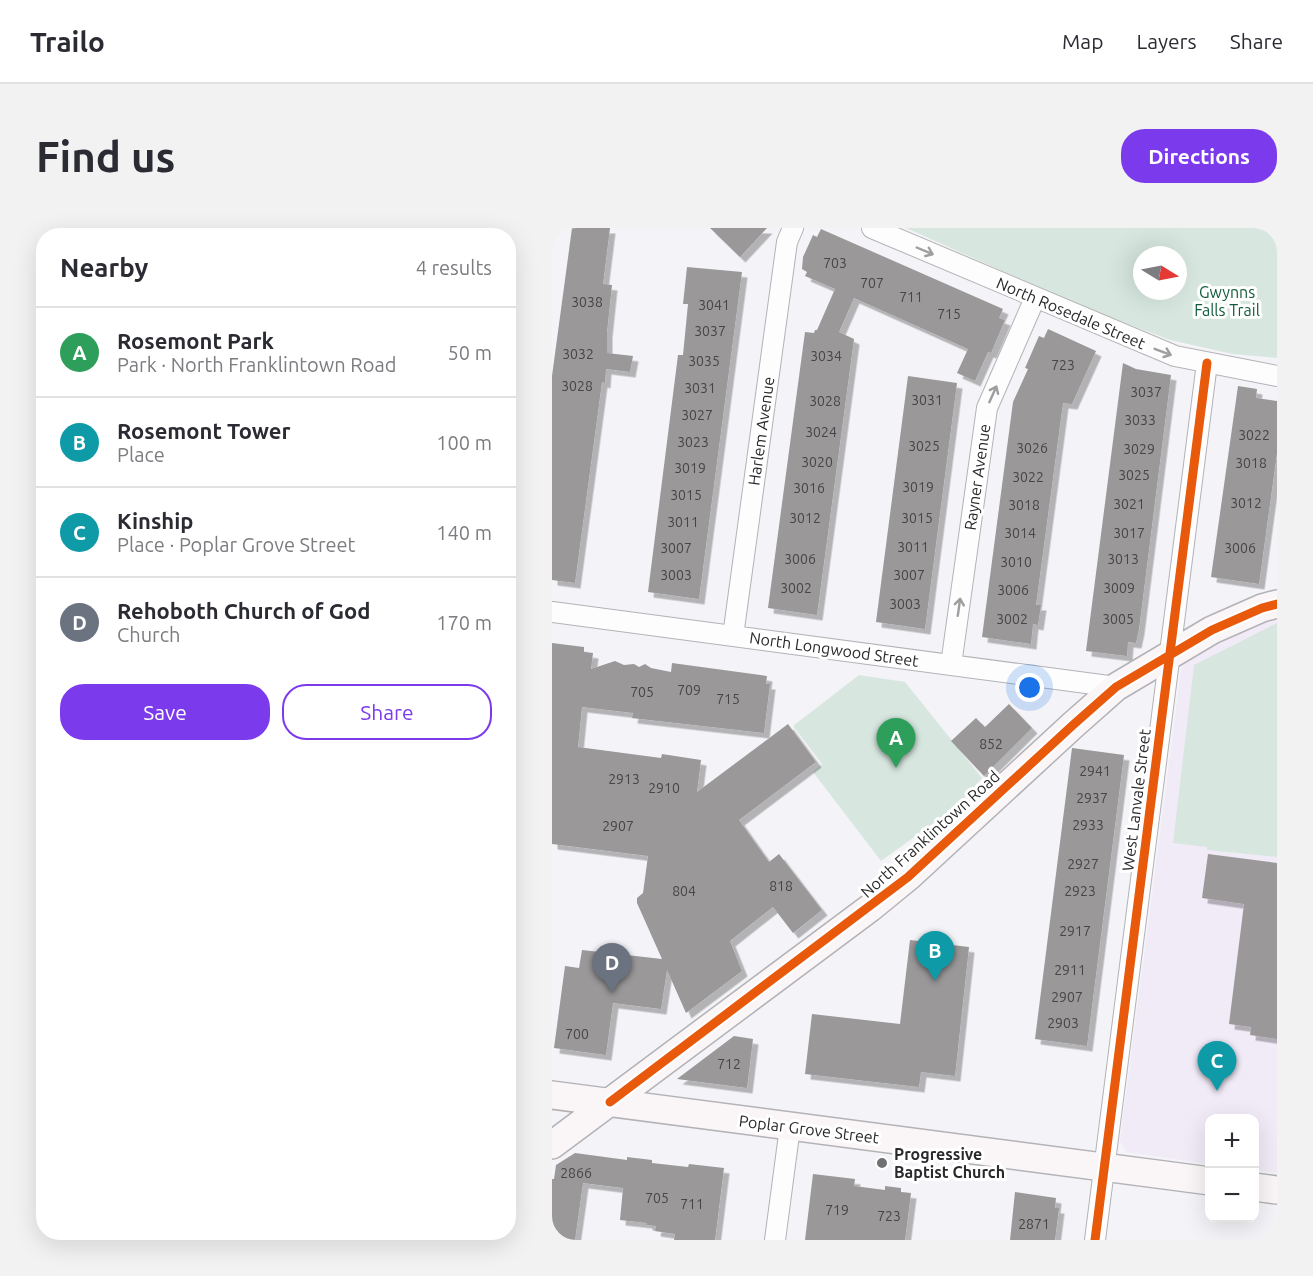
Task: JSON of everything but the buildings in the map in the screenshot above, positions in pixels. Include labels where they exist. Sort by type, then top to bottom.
[{"type":"street","name":"Harlem Avenue","points":[[733,636],[787,242],[793,228]]},
{"type":"street","name":"North Rosedale Street","points":[[872,228],[1175,356],[1277,376]]},
{"type":"street","name":"Rayner Avenue","points":[[951,665],[987,408],[1035,298]]},
{"type":"street","name":"West Lanvale Street","points":[[1095,1240],[1206,363]]},
{"type":"street","name":"North Franklintown Road","points":[[552,1144],[870,908],[908,877],[1116,687],[1212,630],[1277,603]]},
{"type":"street","name":"North Longwood Street","points":[[552,612],[1116,687]]},
{"type":"street","name":"Poplar Grove Street","points":[[552,1095],[1205,1180]]},
{"type":"street","points":[[775,1240],[790,1126]]},
{"type":"street","points":[[1259,1188],[1277,1190]]},
{"type":"shaded area","points":[[1277,616],[1277,1173],[1259,1171],[1259,1114],[1205,1114],[1205,1163],[1127,1152],[1120,1141],[1182,663],[1221,636]]},
{"type":"green space","name":"Gwynns Falls Trail","points":[[906,228],[1277,228],[1277,358],[1233,354],[1170,340],[1083,307]]},
{"type":"green space","points":[[1277,623],[1277,857],[1207,850],[1207,847],[1173,843],[1194,665]]},
{"type":"green space","points":[[859,675],[905,682],[982,778],[957,806],[881,861],[813,772],[822,764],[793,726]]},
{"type":"cycle path","points":[[1095,1240],[1207,363]]},
{"type":"cycle path","points":[[610,1102],[908,877],[1116,687],[1212,630],[1262,608],[1277,604]]},
{"type":"place","name":"Rosemont Park","points":[[896,768]]},
{"type":"place","name":"Rosemont Tower","points":[[935,981]]},
{"type":"place","name":"Rehoboth Church of God","points":[[612,993]]},
{"type":"place","name":"Kinship","points":[[1217,1091]]},
{"type":"place","name":"Progressive Baptist Church","points":[[882,1163]]}]
